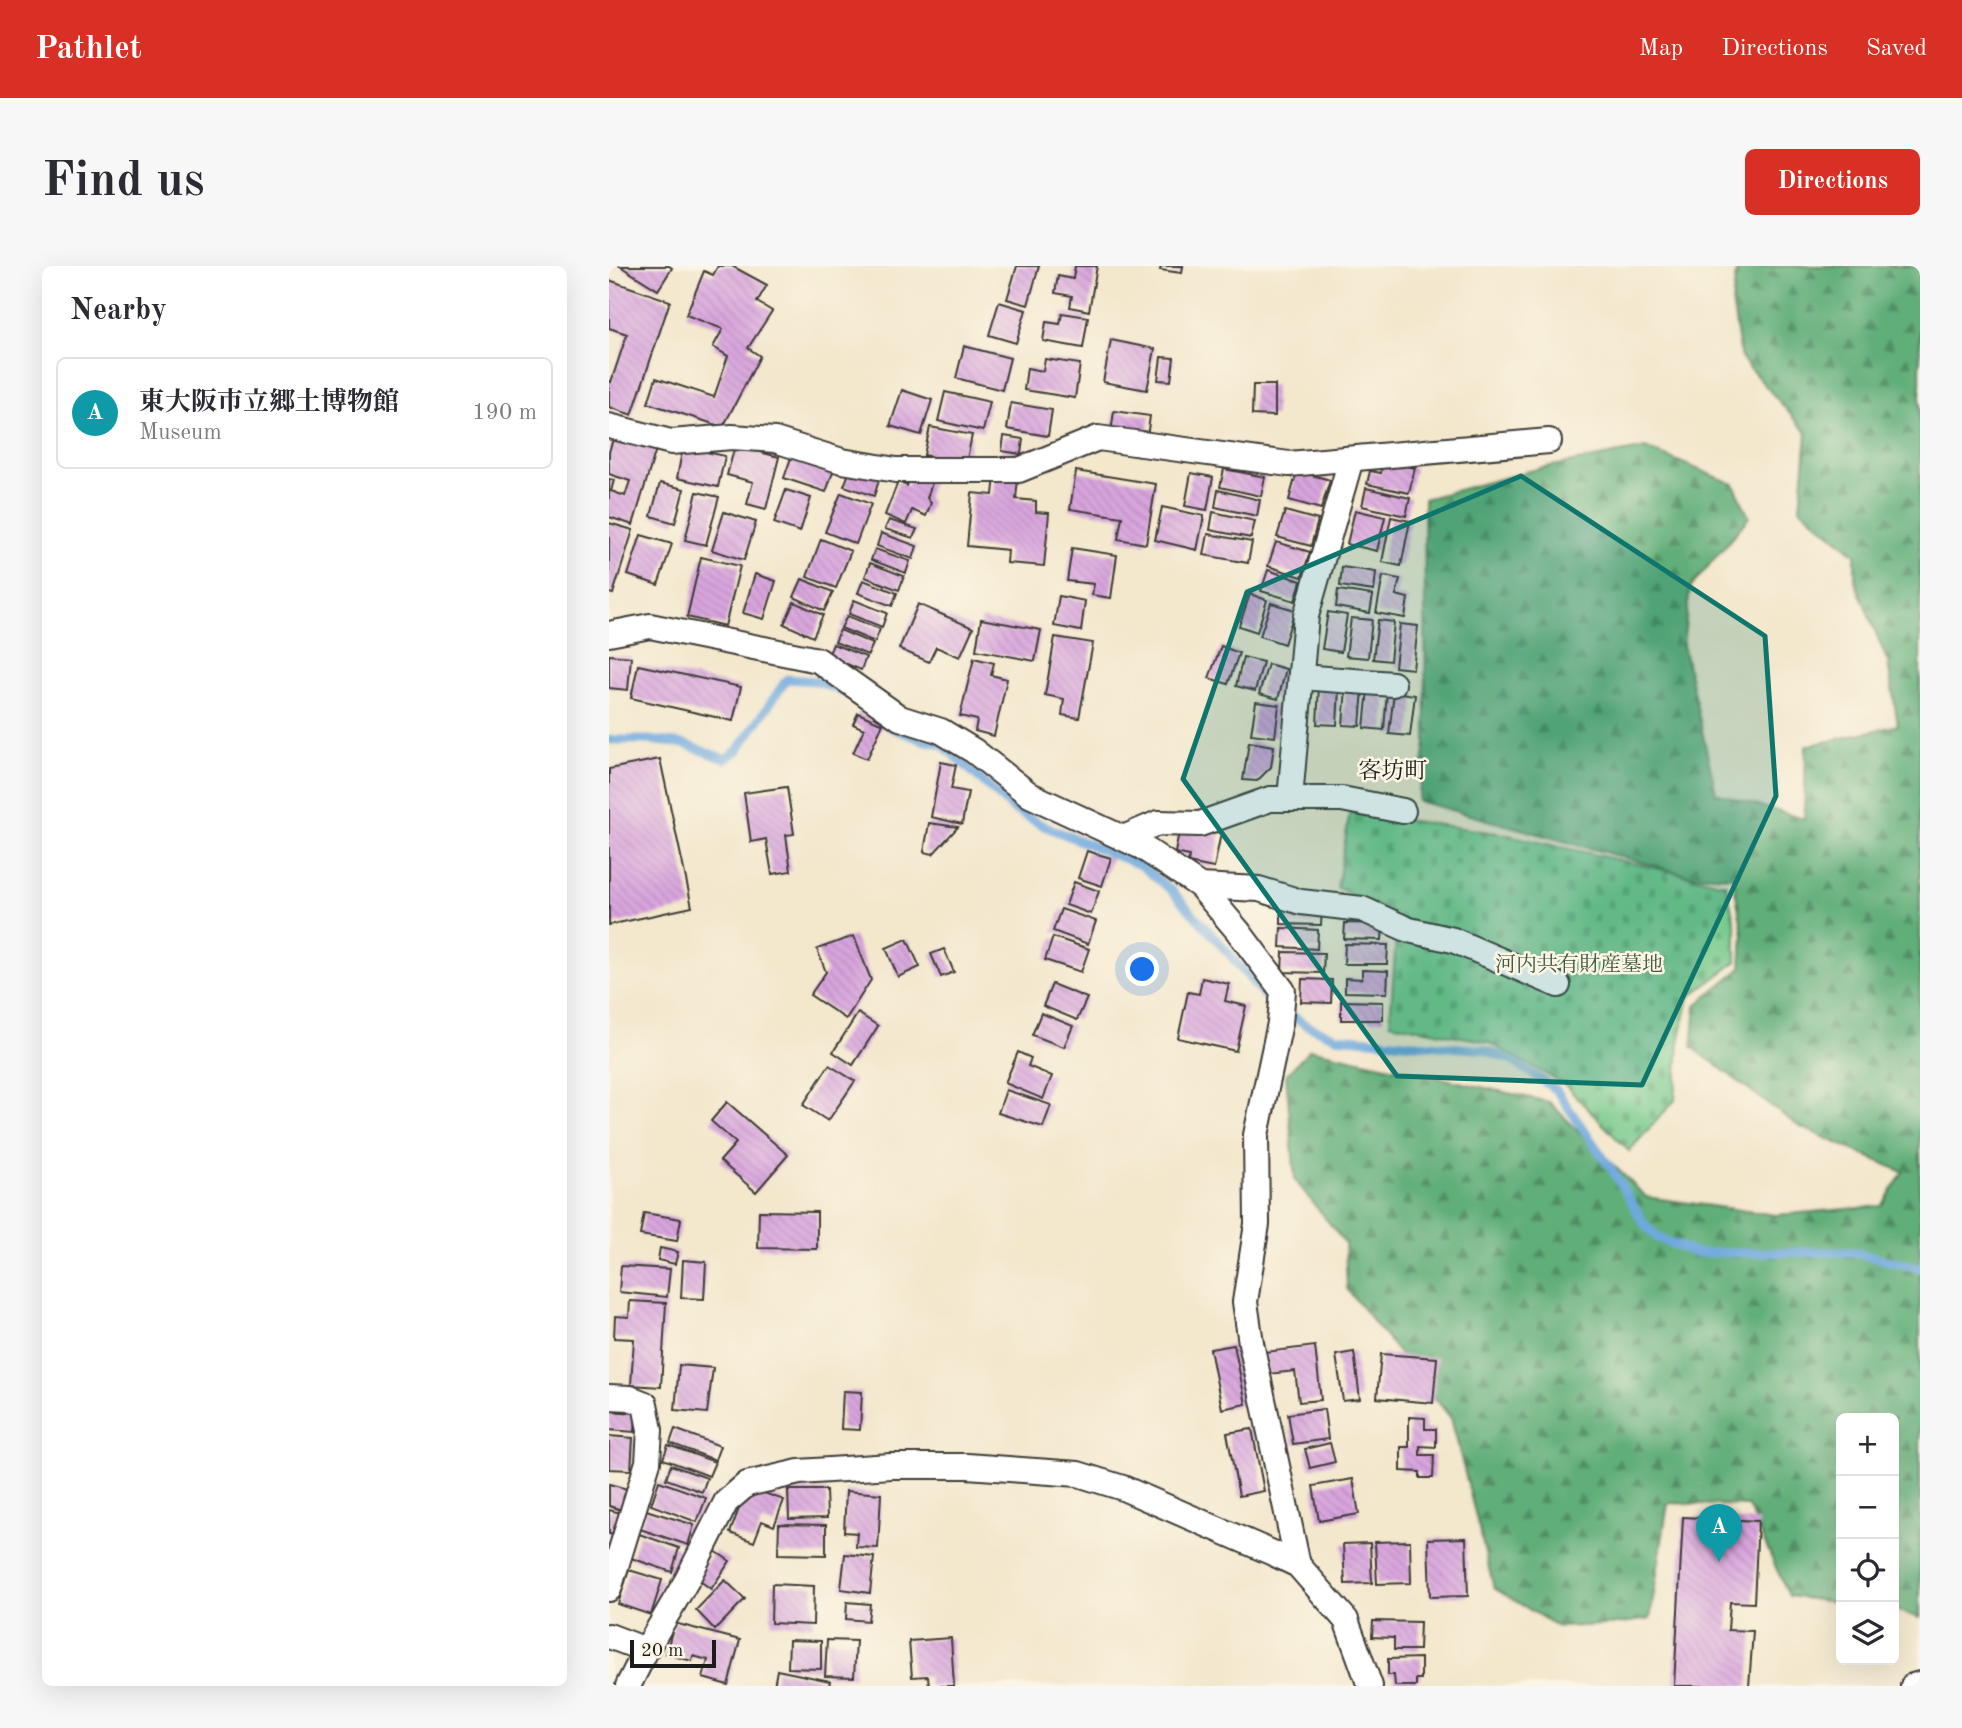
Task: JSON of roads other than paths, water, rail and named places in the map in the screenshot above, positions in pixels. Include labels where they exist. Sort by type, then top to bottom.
[{"type":"street","points":[[609,426],[671,442],[732,437],[775,440],[842,461],[896,470],[1019,470],[1098,438],[1289,464],[1549,441]]},
{"type":"street","points":[[1290,799],[1306,616],[1351,458]]},
{"type":"street","points":[[609,634],[650,626],[818,660],[900,718],[941,731],[974,751],[1030,795],[1142,847],[1200,886],[1238,931],[1283,992],[1280,1023],[1256,1135],[1257,1224],[1245,1302],[1251,1343],[1298,1565]]},
{"type":"street","points":[[1301,677],[1393,684]]},
{"type":"street","points":[[1123,838],[1158,823],[1200,824],[1270,799],[1342,799],[1403,811]]},
{"type":"street","points":[[1200,886],[1259,889],[1301,902],[1362,909],[1409,930],[1453,940],[1558,985]]},
{"type":"street","points":[[609,1397],[630,1398],[645,1404],[650,1430],[648,1462],[609,1589]]},
{"type":"street","points":[[628,1686],[687,1580],[726,1502],[747,1484],[799,1472],[891,1466],[967,1466],[1078,1474],[1123,1488],[1298,1565],[1346,1620],[1370,1686]]},
{"type":"street","points":[[609,1636],[646,1650]]},
{"type":"street","points":[[1913,1686],[1920,1685]]},
{"type":"waterway","points":[[609,740],[649,740],[684,744],[725,759],[738,750],[787,679],[816,681],[848,694]]},
{"type":"waterway","points":[[873,713],[892,728],[941,744],[1013,809],[1044,826],[1140,865],[1171,890],[1265,997],[1306,1025],[1336,1037],[1484,1050],[1511,1060],[1556,1090],[1612,1170],[1645,1225],[1658,1238],[1695,1253],[1852,1252],[1920,1268]]},
{"type":"place","name":"東大阪市立郷土博物館","points":[[1719,1562]]},
{"type":"district","name":"客坊町","points":[[1393,771]]},
{"type":"park label","name":"河内共有財産墓地","points":[[1579,965]]}]
